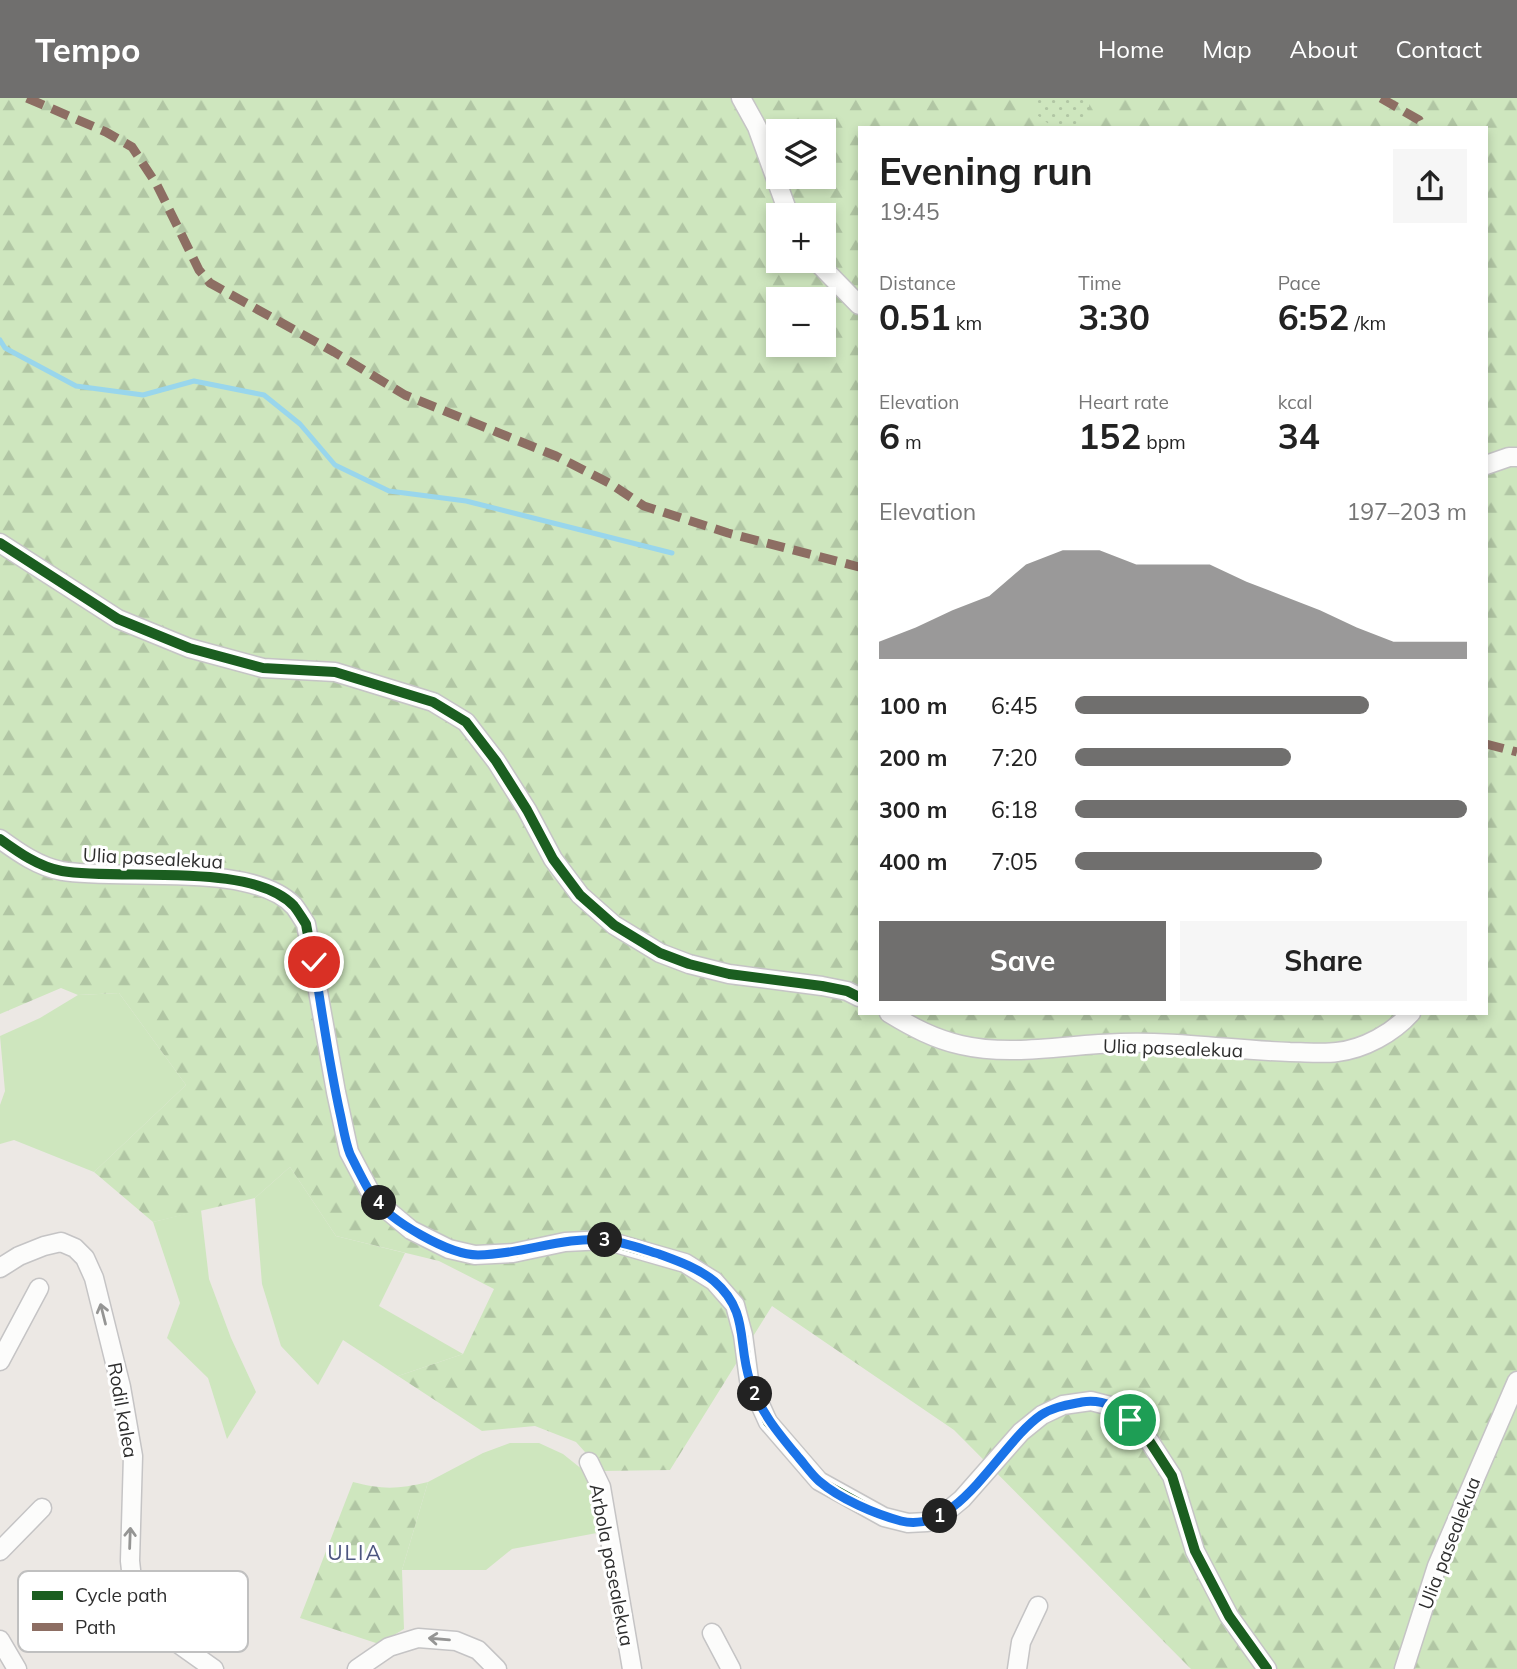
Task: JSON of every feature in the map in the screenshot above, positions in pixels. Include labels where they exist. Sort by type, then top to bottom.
[{"type":"street","points":[[741,98],[757,127],[785,203]]},
{"type":"street","points":[[828,273],[858,304]]},
{"type":"street","points":[[1488,464],[1517,457]]},
{"type":"street","points":[[0,543],[118,619],[189,648],[263,668],[335,672],[433,702],[467,722],[527,810],[553,859],[580,895],[614,925],[660,953],[689,964],[729,974],[822,986],[848,991],[858,996]]},
{"type":"street","name":"Ulia pasealekua","points":[[0,839],[24,856],[60,871],[234,880],[268,889],[293,905],[306,924],[335,1091],[349,1152],[374,1199],[411,1230],[449,1249],[475,1255],[513,1253],[565,1242],[605,1240],[637,1247],[685,1263],[714,1281],[735,1305],[743,1335],[749,1380],[768,1422],[819,1481],[858,1504],[884,1517],[908,1523],[927,1522],[945,1513],[962,1499],[1021,1432],[1042,1415],[1063,1405],[1091,1401],[1118,1408],[1150,1442],[1171,1476],[1195,1551],[1229,1616],[1267,1669]]},
{"type":"street","name":"Ulia pasealekua","points":[[892,1015],[932,1037],[963,1046],[998,1049],[1121,1042],[1183,1044],[1238,1050],[1337,1052],[1364,1046],[1404,1022],[1409,1015]]},
{"type":"street","name":"Rodil kalea","points":[[0,1268],[19,1256],[61,1242],[75,1248],[85,1258],[94,1278],[121,1387],[133,1456],[131,1571]]},
{"type":"street","points":[[0,1362],[39,1288]]},
{"type":"street","name":"Ulia pasealekua","points":[[1404,1669],[1437,1566],[1517,1381]]},
{"type":"street","name":"Arbola pasealekua","points":[[589,1462],[601,1487],[632,1669]]},
{"type":"street","points":[[0,1551],[42,1508]]},
{"type":"street","points":[[1017,1669],[1021,1642],[1038,1606]]},
{"type":"street","points":[[712,1633],[732,1669]]},
{"type":"street","points":[[357,1669],[389,1647],[418,1638],[456,1641],[478,1650],[497,1669]]},
{"type":"street","points":[[0,1640],[17,1669]]},
{"type":"street","name":"Rodil kalea","points":[[190,1652],[214,1669]]},
{"type":"green space","points":[[0,98],[1517,98],[1517,1669],[1191,1669],[954,1430],[772,1306],[670,1470],[602,1471],[576,1442],[535,1426],[482,1431],[398,1376],[463,1354],[494,1289],[439,1261],[336,1236],[290,1167],[255,1198],[153,1222],[94,1172],[186,1085],[119,993],[78,995],[61,988],[0,1014]]},
{"type":"green space","points":[[1036,98],[1087,98],[1090,103],[1083,126],[1051,126],[1037,115]]},
{"type":"green space","points":[[119,993],[186,1085],[94,1172],[14,1140],[0,1144],[0,1105],[5,1091],[0,1036],[40,1018],[78,995]]},
{"type":"green space","points":[[290,1167],[336,1236],[405,1253],[379,1306],[463,1354],[398,1376],[343,1340],[318,1385],[281,1346],[262,1284],[255,1198]]},
{"type":"green space","points":[[201,1210],[209,1279],[231,1338],[256,1392],[227,1439],[208,1378],[167,1338],[180,1303],[153,1222]]},
{"type":"green space","points":[[510,1443],[539,1443],[563,1454],[588,1474],[602,1532],[512,1549],[486,1570],[402,1570],[428,1482],[483,1453]]},
{"type":"green space","points":[[353,1482],[391,1488],[428,1482],[402,1570],[404,1629],[379,1644],[300,1618]]},
{"type":"waterway","points":[[0,340],[5,348],[76,386],[143,395],[194,381],[264,395],[300,424],[335,465],[389,491],[466,501],[672,553]]},
{"type":"marked path","points":[[27,98],[106,132],[132,147],[157,185],[199,270],[210,283],[405,395],[556,456],[611,484],[644,506],[728,533],[858,567]]},
{"type":"marked path","points":[[1381,98],[1419,120],[1422,126]]},
{"type":"marked path","points":[[1488,745],[1517,752]]},
{"type":"cycle path","points":[[0,543],[118,619],[189,648],[263,668],[335,672],[433,702],[466,722],[496,761],[527,810],[553,859],[580,895],[614,925],[660,953],[689,964],[729,974],[822,986],[847,991],[858,996]]},
{"type":"cycle path","points":[[0,839],[21,854],[53,869],[87,874],[218,878],[248,883],[274,892],[294,906],[306,924],[349,1152],[374,1199],[411,1230],[449,1249],[475,1255],[513,1253],[565,1242],[605,1240],[685,1263],[714,1281],[735,1305],[743,1335],[749,1380],[768,1422],[819,1481],[884,1517],[908,1523],[927,1522],[945,1513],[962,1499],[1021,1432],[1042,1415],[1063,1405],[1091,1401],[1118,1408],[1150,1442],[1172,1476],[1195,1551],[1229,1616],[1267,1669]]},
{"type":"district","name":"ULIA","points":[[355,1553]]},
{"type":"route","points":[[314,962],[335,1091],[349,1152],[374,1199],[411,1230],[449,1249],[475,1255],[513,1253],[565,1242],[605,1240],[637,1247],[685,1263],[714,1281],[735,1305],[743,1335],[749,1380],[768,1422],[819,1481],[858,1504],[884,1517],[908,1523],[927,1522],[945,1513],[962,1499],[1021,1432],[1042,1415],[1063,1405],[1091,1401],[1118,1408],[1130,1420]]}]
